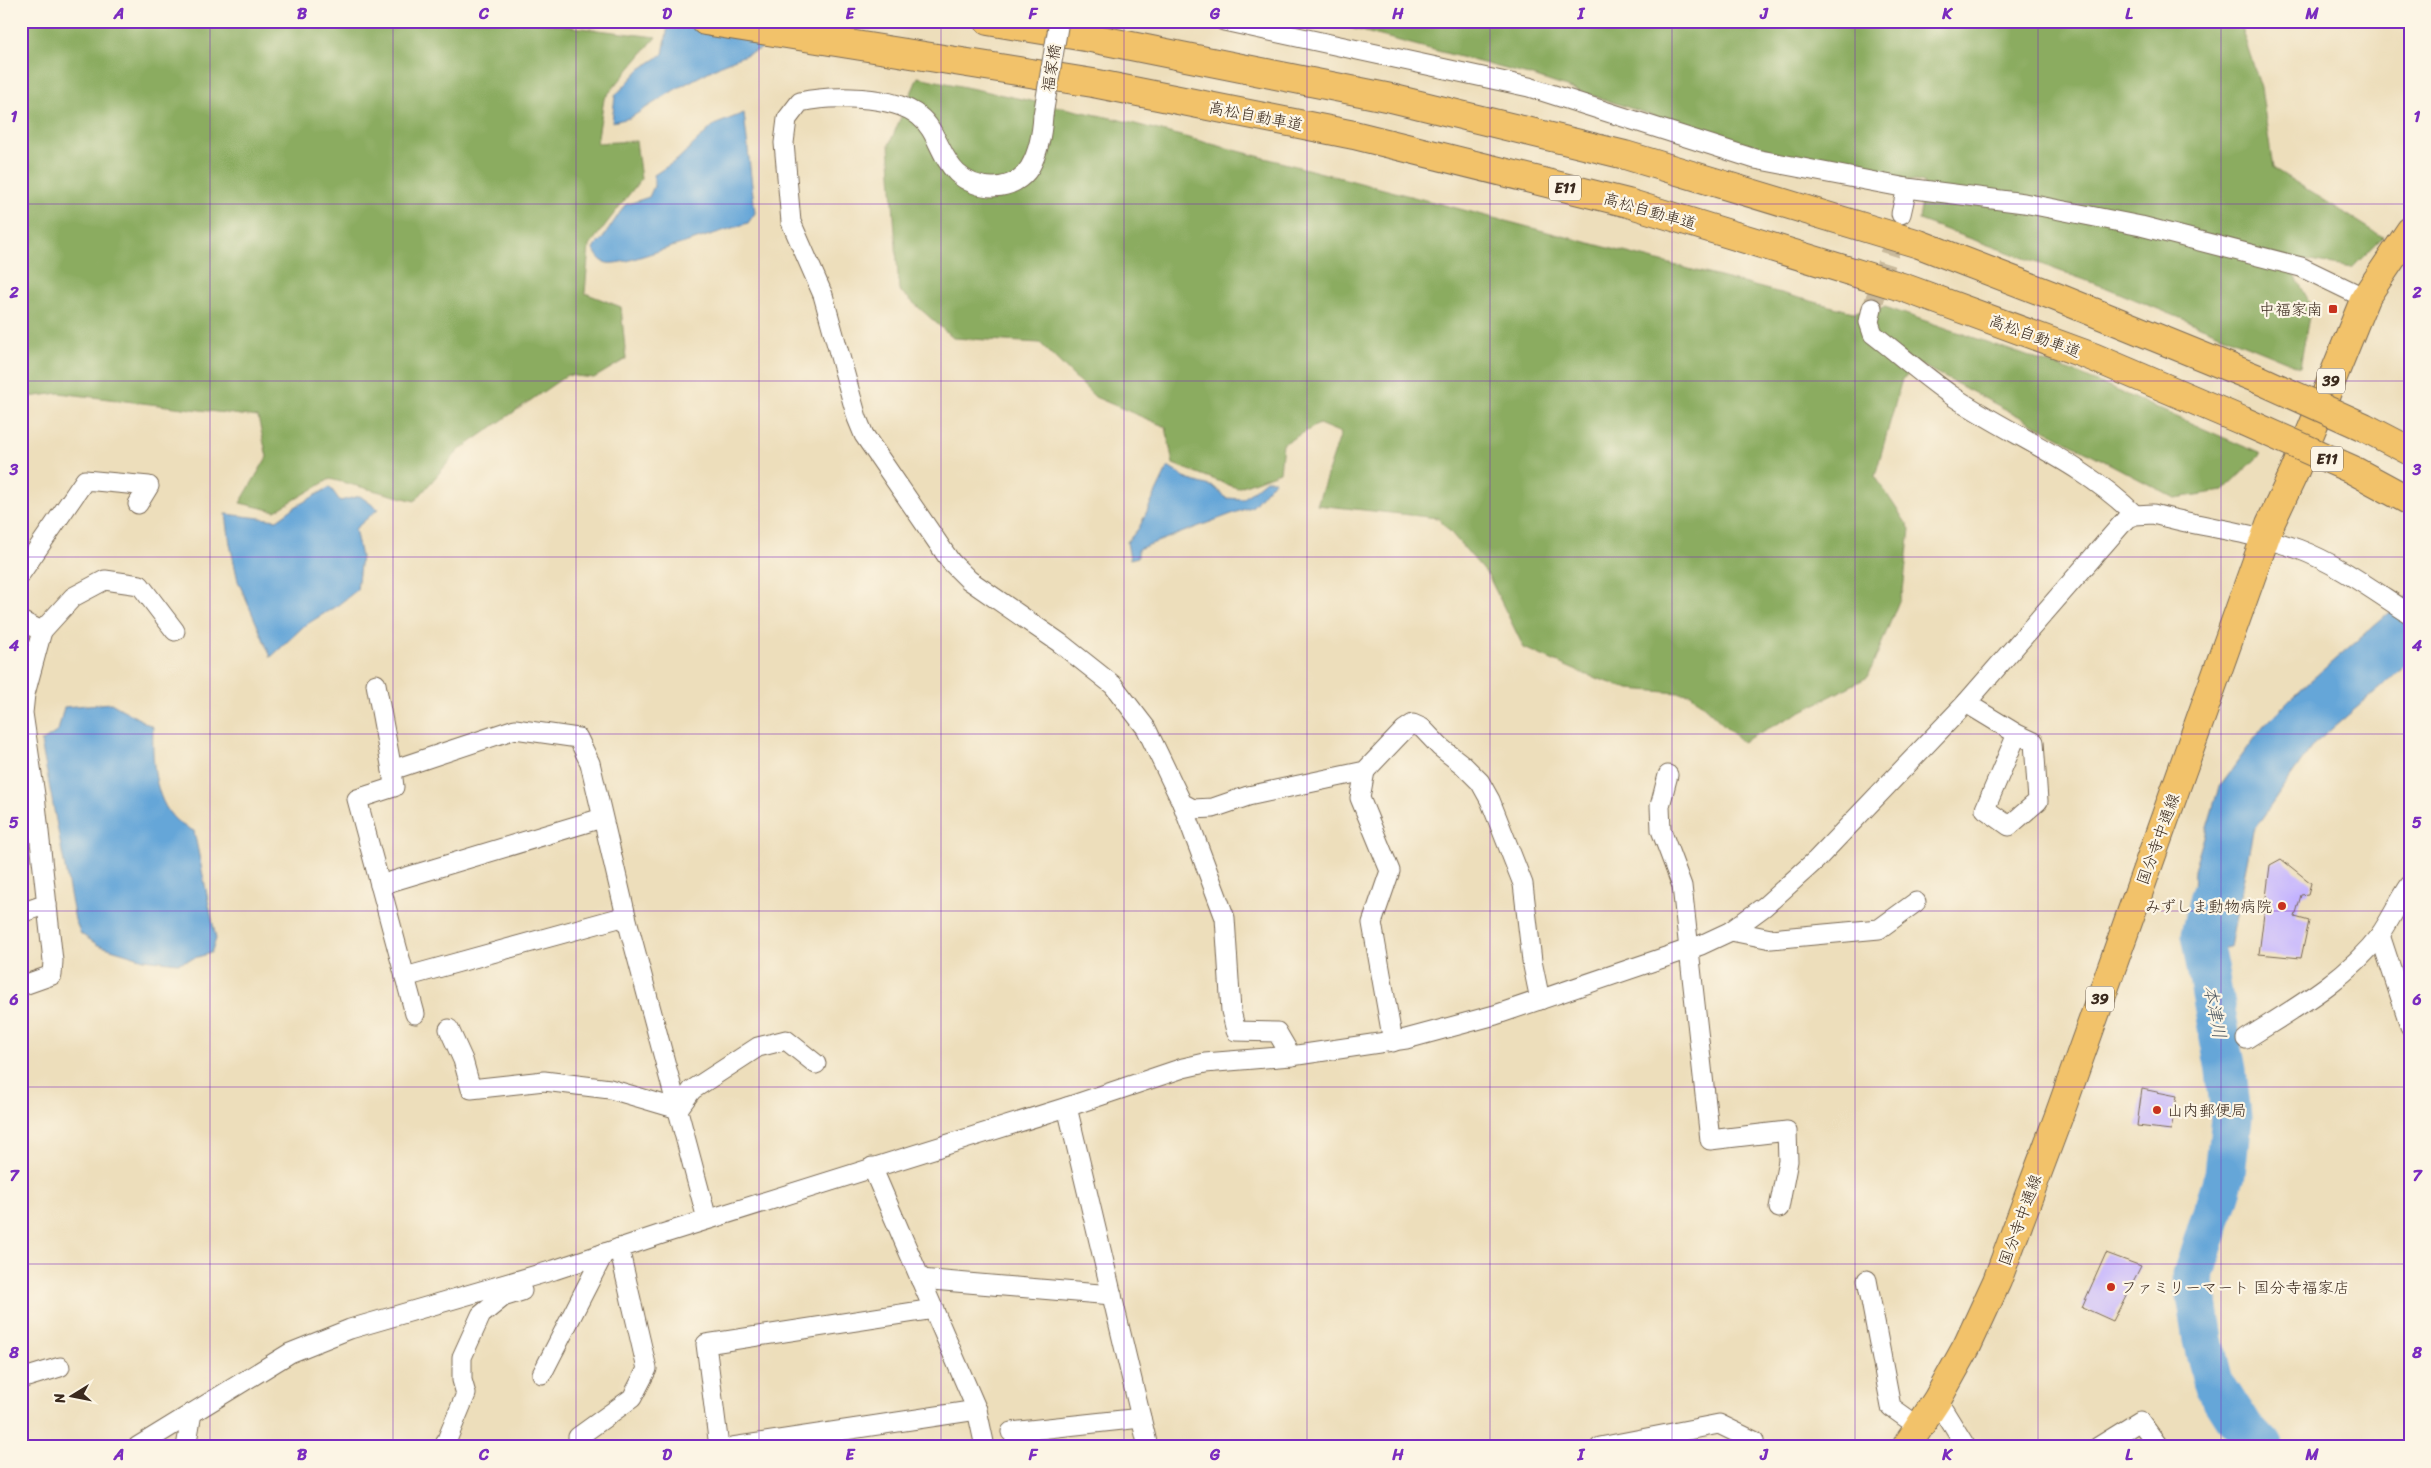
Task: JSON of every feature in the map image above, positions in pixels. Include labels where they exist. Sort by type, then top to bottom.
[{"type":"main road","name":"高松自動車道","points":[[705,21],[1093,83],[1354,136],[1628,203],[1905,288],[2093,358],[2351,469],[2410,501]]},
{"type":"main road","points":[[988,21],[1091,38],[1391,98],[1625,156],[1919,244],[2059,298],[2258,379],[2364,427],[2410,451]]},
{"type":"main road","name":"国分寺中通線","points":[[1913,1437],[1937,1400],[1967,1346],[1997,1281],[2266,539],[2365,298],[2410,231]]},
{"type":"street","name":"福家橋","points":[[1059,21],[1038,147],[1030,168],[1019,178],[1008,184],[990,188],[971,183],[957,173],[945,159],[920,116],[908,109],[890,103],[857,98],[832,98],[800,102],[787,119],[784,143],[790,222],[823,295],[860,426],[932,538],[951,562],[969,580],[1053,638],[1113,686],[1146,728],[1182,803],[1225,918],[1230,1011],[1236,1031],[1277,1032],[1291,1056]]},
{"type":"street","points":[[1224,21],[1528,87],[1755,159],[1908,188],[2024,203],[2141,226],[2301,267],[2365,298]]},
{"type":"street","points":[[1901,214],[1908,188]]},
{"type":"street","points":[[1872,308],[1869,322],[1873,334],[1952,395],[2080,470],[2115,495],[2135,515]]},
{"type":"street","points":[[21,574],[85,480],[149,486],[138,504]]},
{"type":"street","points":[[137,1447],[290,1352],[350,1329],[554,1270],[707,1219],[1067,1107],[1183,1068],[1205,1063],[1291,1056],[1393,1042],[1450,1029],[1690,950],[1731,931],[1765,906],[1816,860],[1966,703],[2127,518],[2135,515],[2153,514],[2266,539],[2328,562],[2410,614]]},
{"type":"street","points":[[21,986],[52,975],[53,961],[35,795],[23,713],[24,694],[42,631],[73,597],[105,580],[140,584],[175,631]]},
{"type":"street","points":[[21,621],[42,631]]},
{"type":"street","points":[[376,684],[394,787],[357,800],[415,1014]]},
{"type":"street","points":[[1966,703],[2017,734]]},
{"type":"street","points":[[1393,1042],[1372,923],[1390,871],[1360,798],[1365,771],[1404,730],[1413,724],[1422,728],[1440,748],[1463,765],[1480,782],[1490,800],[1523,884],[1532,961],[1540,1000]]},
{"type":"street","points":[[392,770],[515,729],[578,738],[590,763],[626,916],[707,1219]]},
{"type":"street","points":[[1182,803],[1193,809],[1213,808],[1248,796],[1365,771]]},
{"type":"street","points":[[1668,775],[1660,806],[1661,830],[1682,886],[1710,1140],[1787,1131],[1788,1161],[1779,1208]]},
{"type":"street","points":[[380,885],[602,818]]},
{"type":"street","points":[[2246,1039],[2313,996],[2351,966],[2380,935],[2410,885]]},
{"type":"street","points":[[1731,931],[1771,939],[1879,929],[1916,902]]},
{"type":"street","points":[[21,912],[47,904]]},
{"type":"street","points":[[405,977],[626,916]]},
{"type":"street","points":[[2380,935],[2410,1026]]},
{"type":"street","points":[[449,1028],[463,1060],[471,1089],[544,1081],[610,1088],[678,1109]]},
{"type":"street","points":[[678,1109],[692,1090],[758,1046],[786,1040],[816,1064]]},
{"type":"street","points":[[1067,1107],[1148,1447]]},
{"type":"street","points":[[872,1167],[977,1410],[985,1447]]},
{"type":"street","points":[[542,1374],[612,1251]]},
{"type":"street","points":[[582,1447],[578,1437],[632,1398],[647,1369],[612,1251]]},
{"type":"street","points":[[444,1447],[466,1394],[462,1380],[462,1357],[481,1315],[502,1297],[549,1282],[554,1270]]},
{"type":"street","points":[[920,1279],[1112,1295]]},
{"type":"street","points":[[1867,1280],[1891,1407],[1913,1437]]},
{"type":"street","points":[[719,1447],[706,1344],[934,1309]]},
{"type":"street","points":[[21,1379],[60,1367]]},
{"type":"street","points":[[1937,1400],[1962,1444]]},
{"type":"street","points":[[732,1447],[977,1410]]},
{"type":"street","points":[[186,1447],[192,1413]]},
{"type":"street","points":[[1011,1432],[1141,1418]]},
{"type":"street","points":[[2098,1447],[2140,1421],[2159,1447]]},
{"type":"street","points":[[1600,1447],[1719,1424],[1754,1441],[1755,1447]]},
{"type":"green space","points":[[21,21],[524,21],[656,37],[604,99],[597,143],[636,141],[641,179],[589,246],[585,293],[621,307],[626,359],[594,378],[567,375],[458,451],[415,501],[330,479],[275,511],[240,503],[267,457],[258,417],[59,393],[21,398]]},
{"type":"green space","points":[[1324,21],[2239,21],[2261,88],[2273,168],[2383,237],[2352,268],[2285,257],[2311,305],[2300,367],[2107,288],[1919,220],[1924,183],[1760,151],[1536,77]]},
{"type":"green space","points":[[918,77],[1116,119],[1853,312],[1885,307],[2079,374],[2261,454],[2223,491],[2175,498],[1921,365],[1902,379],[1875,476],[1910,529],[1903,591],[1868,677],[1742,742],[1691,694],[1629,689],[1584,674],[1524,648],[1488,575],[1438,518],[1317,505],[1341,433],[1319,424],[1283,444],[1280,472],[1237,488],[1173,464],[1166,427],[1095,397],[1040,343],[953,338],[899,290],[889,145]]},
{"type":"water","points":[[669,21],[790,21],[761,49],[723,64],[676,89],[630,118],[612,122],[615,96],[640,69],[663,54]]},
{"type":"water","points":[[744,113],[755,213],[748,223],[627,261],[606,263],[599,258],[593,248],[603,238],[625,205],[649,197],[654,186],[654,175],[677,160],[714,125]]},
{"type":"water","points":[[1168,467],[1189,480],[1214,487],[1226,498],[1243,499],[1266,480],[1275,480],[1253,506],[1138,549],[1138,557],[1130,559],[1127,542],[1139,528]]},
{"type":"water","points":[[330,487],[340,501],[360,496],[378,509],[355,529],[361,557],[357,590],[338,605],[304,626],[271,657],[238,581],[226,514],[277,520],[295,507]]},
{"type":"water","points":[[2410,594],[2410,662],[2313,745],[2253,831],[2230,947],[2190,953],[2194,870],[2219,787],[2264,726],[2301,689]]},
{"type":"water","points":[[111,703],[153,727],[154,764],[163,802],[177,821],[194,831],[216,939],[211,953],[178,963],[144,959],[98,945],[81,934],[75,920],[41,742],[58,731],[64,707]]},
{"type":"building","name":"みずしま動物病院","points":[[2281,859],[2311,883],[2308,894],[2301,895],[2295,917],[2309,921],[2301,958],[2259,954],[2270,865]]},
{"type":"building","points":[[2142,1089],[2177,1096],[2171,1130],[2137,1126]]},
{"type":"building","name":"ファミリーマート 国分寺福家店","points":[[2106,1253],[2141,1266],[2113,1321],[2082,1307]]},
{"type":"waterway","name":"本津川","points":[[2210,896],[2201,935],[2226,1070],[2231,1117],[2225,1174],[2193,1276],[2203,1340],[2214,1385],[2233,1415],[2263,1447]]},
{"type":"waterway","points":[[2406,1447],[2410,1443]]},
{"type":"tunnel","points":[[1872,308],[1898,226]]},
{"type":"place","name":"中福家南","points":[[2333,309]]},
{"type":"place","name":"みずしま動物病院","points":[[2282,906]]},
{"type":"place","name":"山内郵便局","points":[[2157,1110]]},
{"type":"place","name":"ファミリーマート 国分寺福家店","points":[[2111,1287]]}]
